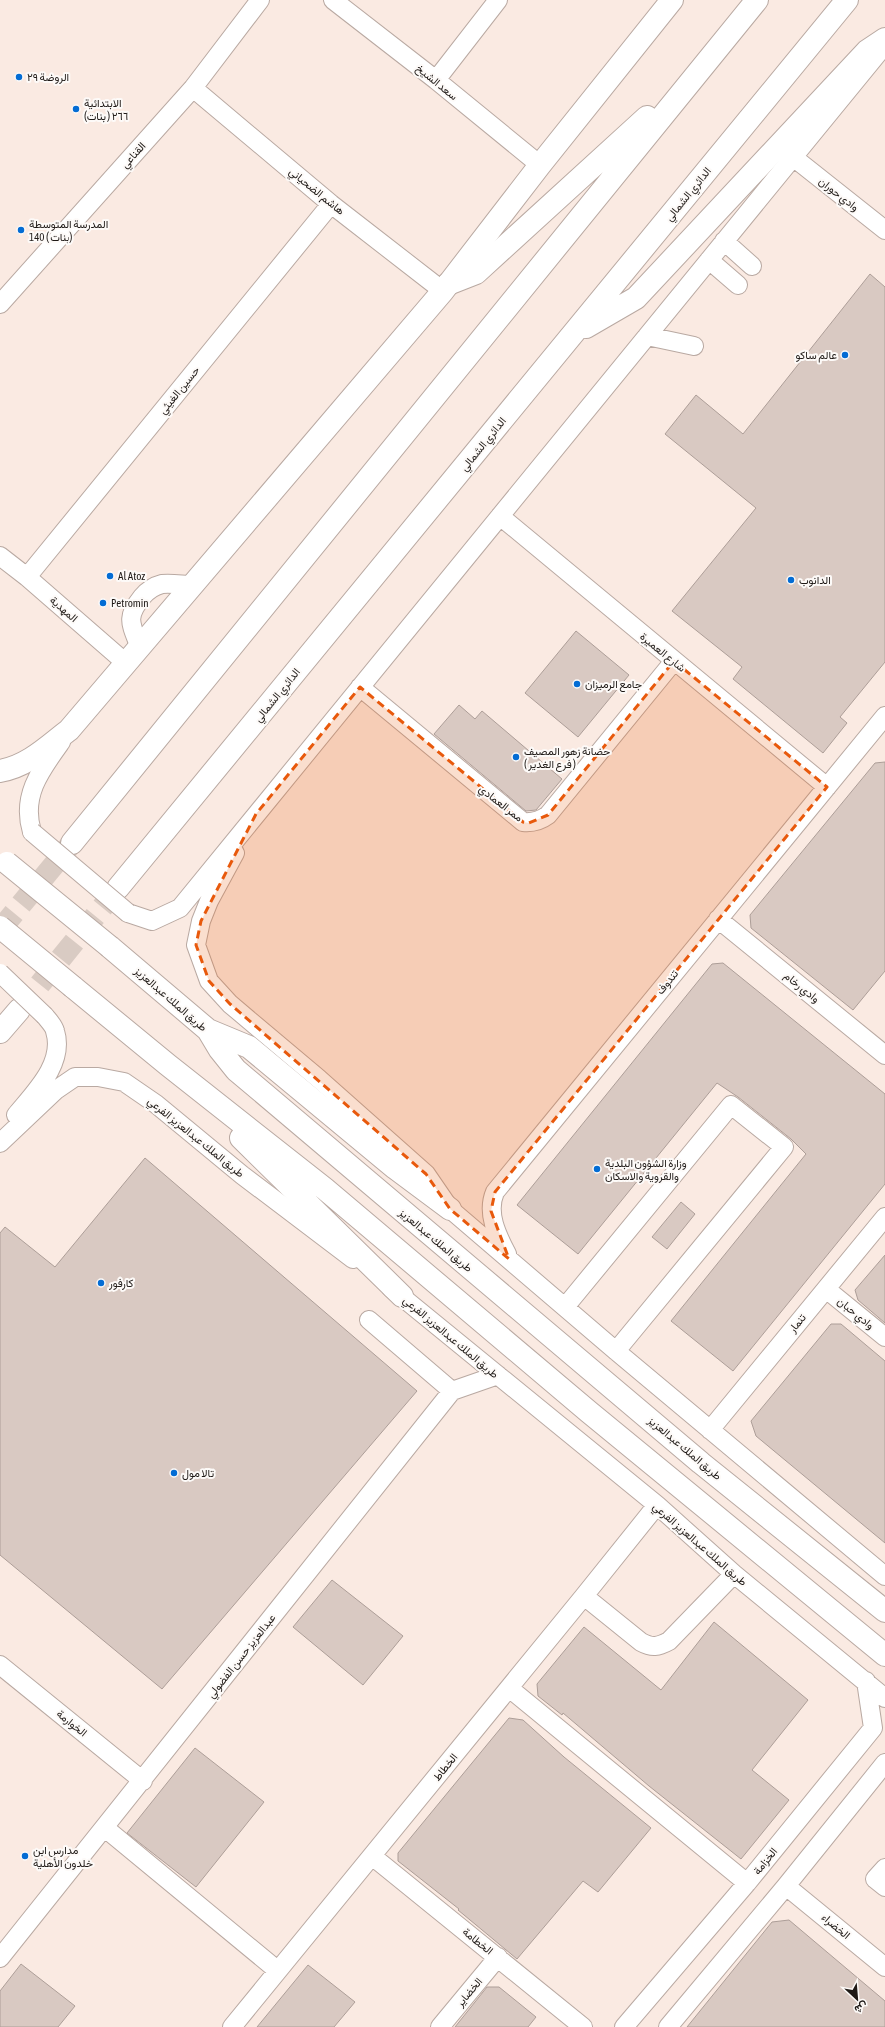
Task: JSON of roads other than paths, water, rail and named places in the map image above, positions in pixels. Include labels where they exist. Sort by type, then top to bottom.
[{"type":"main road","points":[[0,771],[15,768],[35,757],[69,730],[446,288],[540,165],[672,0]]},
{"type":"main road","points":[[72,843],[757,0]]},
{"type":"main road","name":"الدائري الشمالي","points":[[118,888],[847,0]]},
{"type":"main road","points":[[574,333],[636,298],[868,51],[885,39]]},
{"type":"main road","points":[[446,288],[476,273],[652,113],[682,92]]},
{"type":"main road","name":"طريق الملك عبدالعزيز","points":[[4,860],[208,1030],[220,1050],[236,1070],[701,1463],[885,1612]]},
{"type":"main road","points":[[0,926],[168,1065],[325,1188],[565,1392],[885,1655]]},
{"type":"main road","points":[[0,1032],[19,1010]]},
{"type":"main road","points":[[208,1030],[249,1047],[395,1168],[450,1209]]},
{"type":"main road","points":[[168,1065],[402,1296]]},
{"type":"street","name":"القناعي","points":[[0,304],[193,88],[260,0]]},
{"type":"street","name":"سعد الشيخ","points":[[333,0],[436,80],[540,165]]},
{"type":"street","points":[[436,80],[498,0]]},
{"type":"street","points":[[69,730],[38,774],[28,804],[28,818],[32,832],[128,913],[152,921],[180,908],[885,45]]},
{"type":"street","name":"هاشم الضحياني","points":[[193,88],[331,204],[446,288]]},
{"type":"street","name":"وادي حوران","points":[[793,157],[885,230]]},
{"type":"street","name":"حسين الغيثي","points":[[27,577],[331,204]]},
{"type":"street","points":[[724,241],[752,266]]},
{"type":"street","points":[[708,260],[738,285]]},
{"type":"street","points":[[647,336],[694,346]]},
{"type":"street","name":"شارع العميرة","points":[[500,516],[827,787]]},
{"type":"street","name":"المهدية","points":[[0,556],[133,656]]},
{"type":"street","points":[[133,656],[130,616],[133,608],[146,593],[154,587],[163,584],[193,585]]},
{"type":"street","name":"ممر العمادي","points":[[360,687],[523,822],[529,823],[542,820],[548,815],[674,661]]},
{"type":"street","name":"تندوف","points":[[509,1259],[498,1236],[491,1211],[491,1202],[495,1192],[827,787],[883,724]]},
{"type":"street","points":[[256,814],[209,901],[201,921],[196,945],[210,981],[230,1004],[319,1079],[426,1174],[450,1209],[616,1351],[885,1576]]},
{"type":"street","name":"وادي رخام","points":[[718,919],[885,1055]]},
{"type":"street","points":[[0,973],[45,1016],[55,1030],[58,1045],[51,1068],[43,1082],[0,1134]]},
{"type":"street","name":"طريق الملك عبدالعزيز الفرعي","points":[[0,1144],[56,1090],[76,1077],[98,1077],[124,1082],[156,1104],[242,1175],[402,1296],[657,1505],[734,1574],[885,1698]]},
{"type":"street","points":[[565,1307],[731,1105],[784,1148],[616,1351]]},
{"type":"street","name":"تنمار","points":[[710,1430],[885,1217]]},
{"type":"street","name":"وادي حبان","points":[[826,1289],[885,1337]]},
{"type":"street","points":[[369,1320],[452,1392],[498,1375]]},
{"type":"street","name":"عبدالعزيز حسن الفضولي","points":[[0,1958],[106,1828],[356,1510],[452,1392]]},
{"type":"street","name":"الخطاط","points":[[232,2027],[657,1505]]},
{"type":"street","points":[[584,1596],[641,1642],[650,1647],[659,1646],[669,1641],[734,1574]]},
{"type":"street","name":"الخوارمة","points":[[0,1665],[143,1781]]},
{"type":"street","name":"الخزامة","points":[[624,2027],[747,1883],[873,1728],[866,1681]]},
{"type":"street","points":[[509,1688],[747,1883]]},
{"type":"street","points":[[668,2027],[786,1886],[885,1761],[862,1743]]},
{"type":"street","points":[[106,1828],[277,1970]]},
{"type":"street","name":"الخطامة","points":[[372,1856],[583,2027]]},
{"type":"street","points":[[885,1868],[875,1879],[885,1887]]},
{"type":"street","name":"الخضراء","points":[[786,1886],[885,1967]]},
{"type":"street","name":"الخضاير","points":[[440,2027],[498,1957]]},
{"type":"tunnel","points":[[0,930],[72,843]]},
{"type":"tunnel","points":[[19,1010],[118,888]]},
{"type":"place","name":"الروضة ٢٩","points":[[19,77]]},
{"type":"place","name":"الابتدائية ٢٦٦ ( بنات)","points":[[76,109]]},
{"type":"place","name":"المدرسة المتوسطة 140 ( بنات)","points":[[21,230]]},
{"type":"place","name":"عالم ساكو","points":[[845,355]]},
{"type":"place","name":"Al Atoz","points":[[110,576]]},
{"type":"place","name":"الدانوب","points":[[791,580]]},
{"type":"place","name":"Petromin","points":[[103,603]]},
{"type":"place","name":"جامع الرميزان","points":[[577,684]]},
{"type":"place","name":"حضانة زهور المصيف ( فرع الغدير )","points":[[516,757]]},
{"type":"place","name":"وزارة الشؤون البلدية والقروية والاسكان","points":[[597,1169]]},
{"type":"place","name":"كارفور","points":[[101,1283]]},
{"type":"place","name":"تالا مول","points":[[174,1473]]},
{"type":"place","name":"مدارس ابن خلدون الأهلية","points":[[25,1856]]}]
